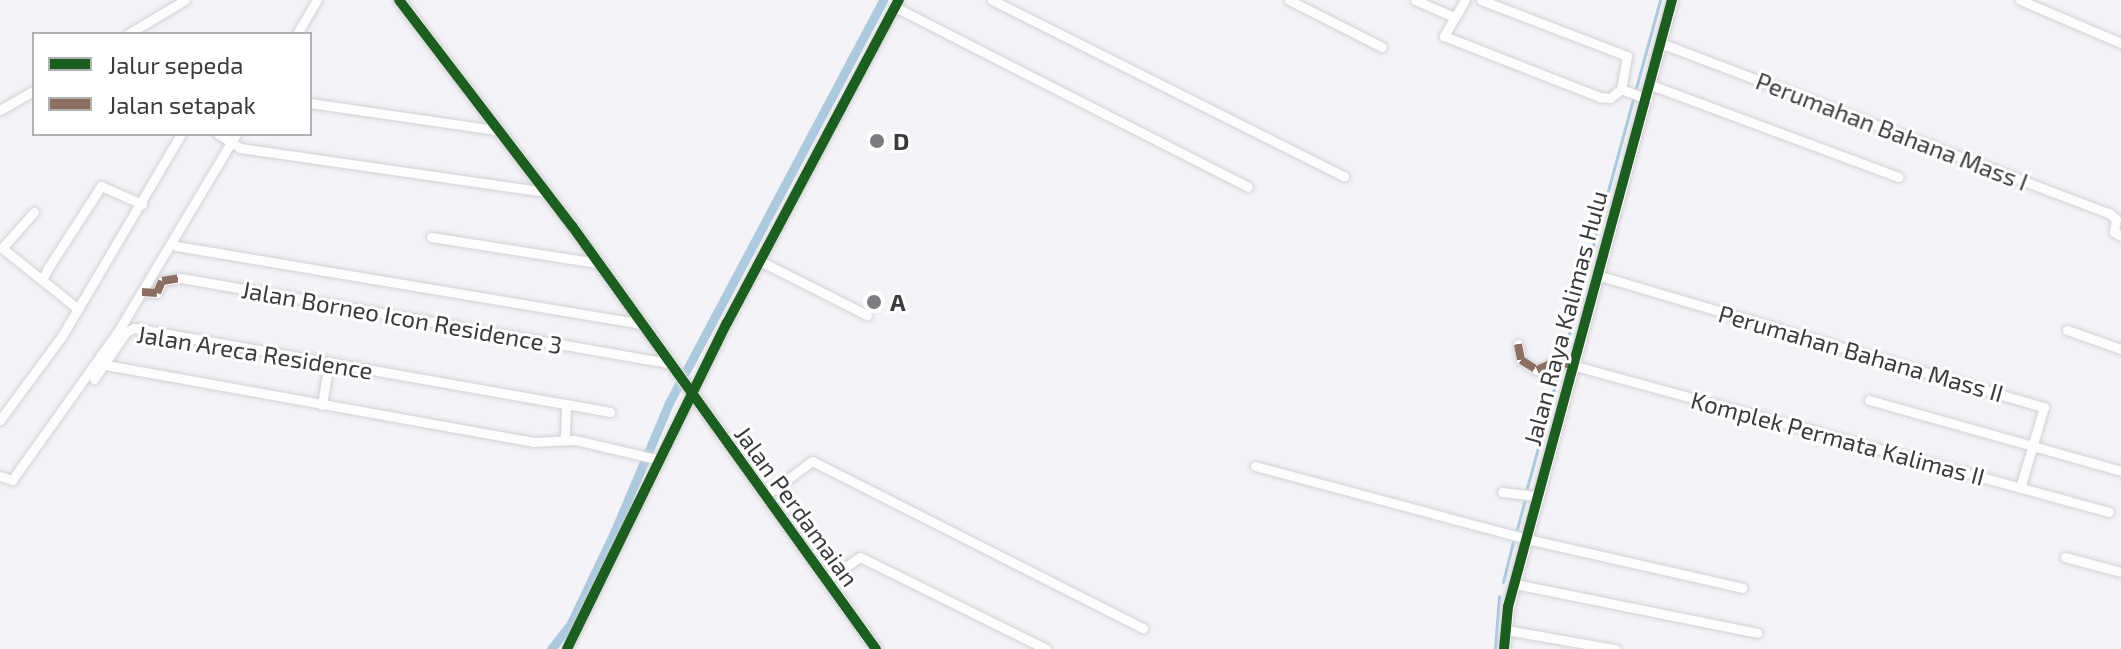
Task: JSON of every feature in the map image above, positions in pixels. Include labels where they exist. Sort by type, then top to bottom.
[{"type":"street","points":[[131,32],[185,0]]},
{"type":"street","points":[[298,32],[317,0]]},
{"type":"street","name":"Jalan Perdamaian","points":[[399,0],[597,263],[876,649]]},
{"type":"street","points":[[992,0],[1344,176]]},
{"type":"street","points":[[1289,0],[1382,47]]},
{"type":"street","points":[[1415,0],[1454,17]]},
{"type":"street","points":[[1465,0],[1444,36],[1600,97],[1610,98],[1621,89],[1627,56],[1481,0]]},
{"type":"street","name":"Jalan Raya Kalimas Hulu","points":[[1504,649],[1515,584],[1567,364],[1597,275],[1640,96],[1651,85],[1672,0]]},
{"type":"street","points":[[2020,0],[2121,43]]},
{"type":"street","points":[[567,649],[652,456],[897,3],[1248,187]]},
{"type":"street","name":"Perumahan Bahana Mass I","points":[[1663,44],[2109,213],[2116,222],[2114,232],[2121,236]]},
{"type":"street","points":[[1651,85],[1898,177]]},
{"type":"street","points":[[1621,89],[1640,96]]},
{"type":"street","points":[[0,110],[32,91]]},
{"type":"street","points":[[312,103],[494,130]]},
{"type":"street","points":[[0,420],[78,309],[180,136]]},
{"type":"street","points":[[220,136],[230,144],[544,192]]},
{"type":"street","points":[[0,476],[12,480],[142,292],[235,136]]},
{"type":"street","points":[[42,280],[101,186],[142,204]]},
{"type":"street","points":[[34,212],[2,248],[78,309]]},
{"type":"street","points":[[431,237],[597,263]]},
{"type":"street","name":"Jalan Borneo Icon Residence 3","points":[[176,246],[640,324]]},
{"type":"street","points":[[760,261],[867,315]]},
{"type":"street","name":"Perumahan Bahana Mass II","points":[[1597,275],[2044,407],[2020,488]]},
{"type":"street","name":"Jalan Borneo Icon Residence 3","points":[[142,292],[157,293],[162,281],[181,278],[669,363]]},
{"type":"street","name":"Jalan Areca Residence","points":[[610,412],[131,328],[106,365],[533,442],[565,439],[652,456]]},
{"type":"street","points":[[2067,330],[2121,349]]},
{"type":"street","name":"Komplek Permata Kalimas II","points":[[1518,344],[1521,360],[1537,370],[1567,364],[2109,512]]},
{"type":"street","points":[[322,405],[329,362]]},
{"type":"street","points":[[94,379],[106,365]]},
{"type":"street","points":[[1869,400],[2121,471]]},
{"type":"street","points":[[565,439],[566,404]]},
{"type":"street","points":[[765,496],[812,461],[1143,628]]},
{"type":"street","points":[[1255,466],[1527,539],[1743,588]]},
{"type":"street","points":[[1502,492],[1537,496]]},
{"type":"street","points":[[826,580],[860,557],[1046,649]]},
{"type":"street","points":[[2065,557],[2121,572]]},
{"type":"street","points":[[1515,584],[1757,633]]},
{"type":"street","points":[[1506,630],[1615,649]]},
{"type":"waterway","points":[[551,649],[571,623],[613,535],[670,401],[883,0]]},
{"type":"waterway","points":[[1527,488],[1660,0]]},
{"type":"waterway","points":[[1517,529],[1524,502]]},
{"type":"waterway","points":[[1503,582],[1513,542]]},
{"type":"waterway","points":[[1495,649],[1499,596]]},
{"type":"marked path","points":[[142,292],[157,293],[162,281],[181,278]]},
{"type":"marked path","points":[[1518,344],[1521,360],[1537,370],[1557,361],[1573,366]]},
{"type":"cycle path","points":[[399,0],[572,226],[876,649]]},
{"type":"cycle path","points":[[567,649],[727,323],[899,0]]},
{"type":"cycle path","points":[[1504,649],[1508,607],[1672,0]]},
{"type":"place","name":"D","points":[[877,141]]},
{"type":"place","name":"A","points":[[874,302]]}]
